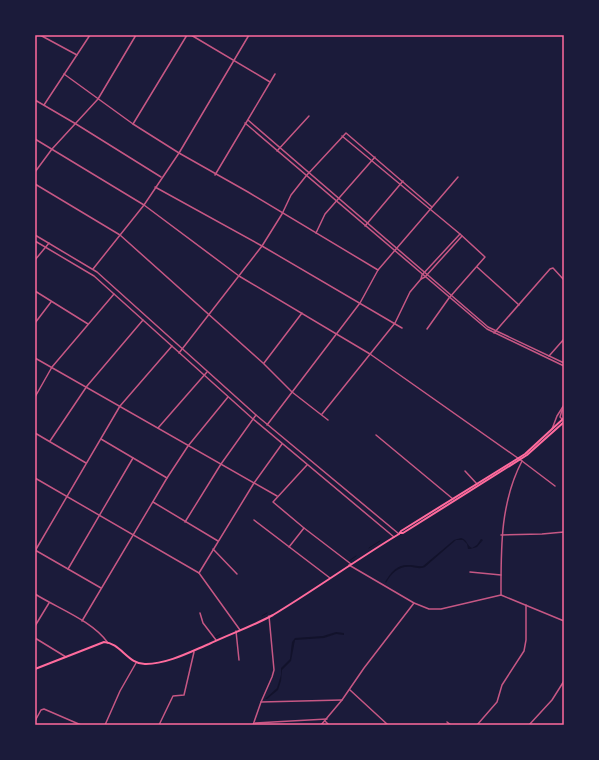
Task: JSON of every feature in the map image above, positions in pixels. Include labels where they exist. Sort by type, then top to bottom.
[{"type":"main road","points":[[35,669],[99,644],[108,643],[118,647],[136,663],[152,664],[168,660],[194,650],[240,630],[269,616],[399,533],[403,533],[477,484],[520,459],[564,418]]},
{"type":"main road","points":[[453,500],[520,459],[564,422]]},
{"type":"street","points":[[40,35],[77,55]]},
{"type":"street","points":[[44,105],[90,35]]},
{"type":"street","points":[[35,172],[52,149],[98,99],[136,35]]},
{"type":"street","points":[[133,124],[187,35]]},
{"type":"street","points":[[191,35],[270,82]]},
{"type":"street","points":[[93,269],[144,205],[179,153],[249,35]]},
{"type":"street","points":[[64,74],[133,124],[179,153],[215,175],[248,192],[282,214],[378,270]]},
{"type":"street","points":[[215,175],[275,74]]},
{"type":"street","points":[[35,100],[162,178]]},
{"type":"street","points":[[277,151],[309,116]]},
{"type":"street","points":[[248,120],[488,327],[564,362]]},
{"type":"street","points":[[245,123],[487,329],[564,366]]},
{"type":"street","points":[[179,353],[262,246],[282,214],[291,195],[309,172],[346,133],[432,207]]},
{"type":"street","points":[[342,136],[460,234],[485,257],[449,298],[427,329]]},
{"type":"street","points":[[35,139],[144,205],[239,276],[370,354],[520,459],[555,486]]},
{"type":"street","points":[[316,234],[325,214],[374,157]]},
{"type":"street","points":[[268,425],[360,303],[378,270],[458,177]]},
{"type":"street","points":[[365,226],[403,181]]},
{"type":"street","points":[[35,184],[120,235],[263,363],[292,392],[328,420]]},
{"type":"street","points":[[155,187],[262,246],[402,328]]},
{"type":"street","points":[[421,279],[422,275],[460,234]]},
{"type":"street","points":[[35,235],[93,269],[102,276],[256,416],[399,533]]},
{"type":"street","points":[[322,414],[394,323],[410,292],[462,236]]},
{"type":"street","points":[[35,241],[99,280],[253,419],[394,537]]},
{"type":"street","points":[[35,260],[50,243]]},
{"type":"street","points":[[477,267],[519,304]]},
{"type":"street","points":[[494,333],[550,269],[553,268],[564,280]]},
{"type":"street","points":[[99,280],[102,276]]},
{"type":"street","points":[[35,291],[88,324]]},
{"type":"street","points":[[35,397],[52,367],[114,294]]},
{"type":"street","points":[[35,322],[51,301]]},
{"type":"street","points":[[263,363],[302,313]]},
{"type":"street","points":[[50,442],[87,386],[143,320]]},
{"type":"street","points":[[155,330],[158,327]]},
{"type":"street","points":[[549,356],[564,339]]},
{"type":"street","points":[[101,588],[35,550],[120,406],[172,346]]},
{"type":"street","points":[[35,358],[87,386],[188,446],[277,496]]},
{"type":"street","points":[[158,428],[207,372]]},
{"type":"street","points":[[82,621],[167,478],[188,446],[228,397]]},
{"type":"street","points":[[552,429],[557,416],[564,405]]},
{"type":"street","points":[[562,408],[560,417],[561,419],[564,418]]},
{"type":"street","points":[[185,522],[221,464],[256,416]]},
{"type":"street","points":[[35,433],[86,463]]},
{"type":"street","points":[[376,435],[453,500]]},
{"type":"street","points":[[100,439],[167,478]]},
{"type":"street","points":[[199,572],[254,483],[282,444]]},
{"type":"street","points":[[300,459],[304,455]]},
{"type":"street","points":[[68,569],[133,458]]},
{"type":"street","points":[[501,595],[502,535],[508,495],[520,459]]},
{"type":"street","points":[[307,464],[273,502],[350,565],[425,608],[436,610],[501,595],[564,621]]},
{"type":"street","points":[[465,471],[477,484]]},
{"type":"street","points":[[35,478],[132,535],[199,572],[240,630]]},
{"type":"street","points":[[347,497],[350,494]]},
{"type":"street","points":[[152,502],[218,541]]},
{"type":"street","points":[[254,520],[330,578]]},
{"type":"street","points":[[289,547],[304,528]]},
{"type":"street","points":[[502,535],[564,532]]},
{"type":"street","points":[[213,549],[237,574]]},
{"type":"street","points":[[470,572],[501,575]]},
{"type":"street","points":[[35,594],[82,621],[102,635],[108,643]]},
{"type":"street","points":[[35,626],[49,603]]},
{"type":"street","points":[[321,725],[350,690],[364,668],[414,603]]},
{"type":"street","points":[[477,725],[497,702],[502,685],[524,651],[526,640],[526,605]]},
{"type":"street","points":[[200,614],[203,623],[216,640]]},
{"type":"street","points":[[269,616],[274,670],[254,724],[326,720]]},
{"type":"street","points":[[236,631],[239,660]]},
{"type":"street","points":[[35,638],[66,657]]},
{"type":"street","points":[[159,725],[173,696],[184,695],[194,650]]},
{"type":"street","points":[[105,725],[120,691],[136,663]]},
{"type":"street","points":[[529,725],[552,700],[564,681]]},
{"type":"street","points":[[350,690],[388,725]]},
{"type":"street","points":[[261,702],[342,700]]},
{"type":"street","points":[[35,721],[41,710],[44,710],[81,725]]},
{"type":"street","points":[[326,720],[329,725]]},
{"type":"street","points":[[447,722],[451,725]]},
{"type":"shaded area","points":[[461,538],[465,540],[472,548],[477,545],[481,539],[483,540],[477,547],[468,549],[467,544],[463,540],[456,540],[425,567],[404,567],[396,570],[386,583],[385,582],[392,572],[398,567],[405,565],[423,566],[454,540]]},
{"type":"shaded area","points":[[336,632],[344,633],[344,635],[336,634],[324,638],[295,640],[291,661],[282,670],[281,681],[278,690],[265,699],[277,688],[281,675],[281,668],[290,659],[292,642],[295,638],[323,636]]},
{"type":"waterway","points":[[369,548],[380,541]]},
{"type":"waterway","points":[[349,561],[356,556]]},
{"type":"waterway","points":[[262,616],[267,613]]},
{"type":"waterway","points":[[210,640],[221,634]]}]
